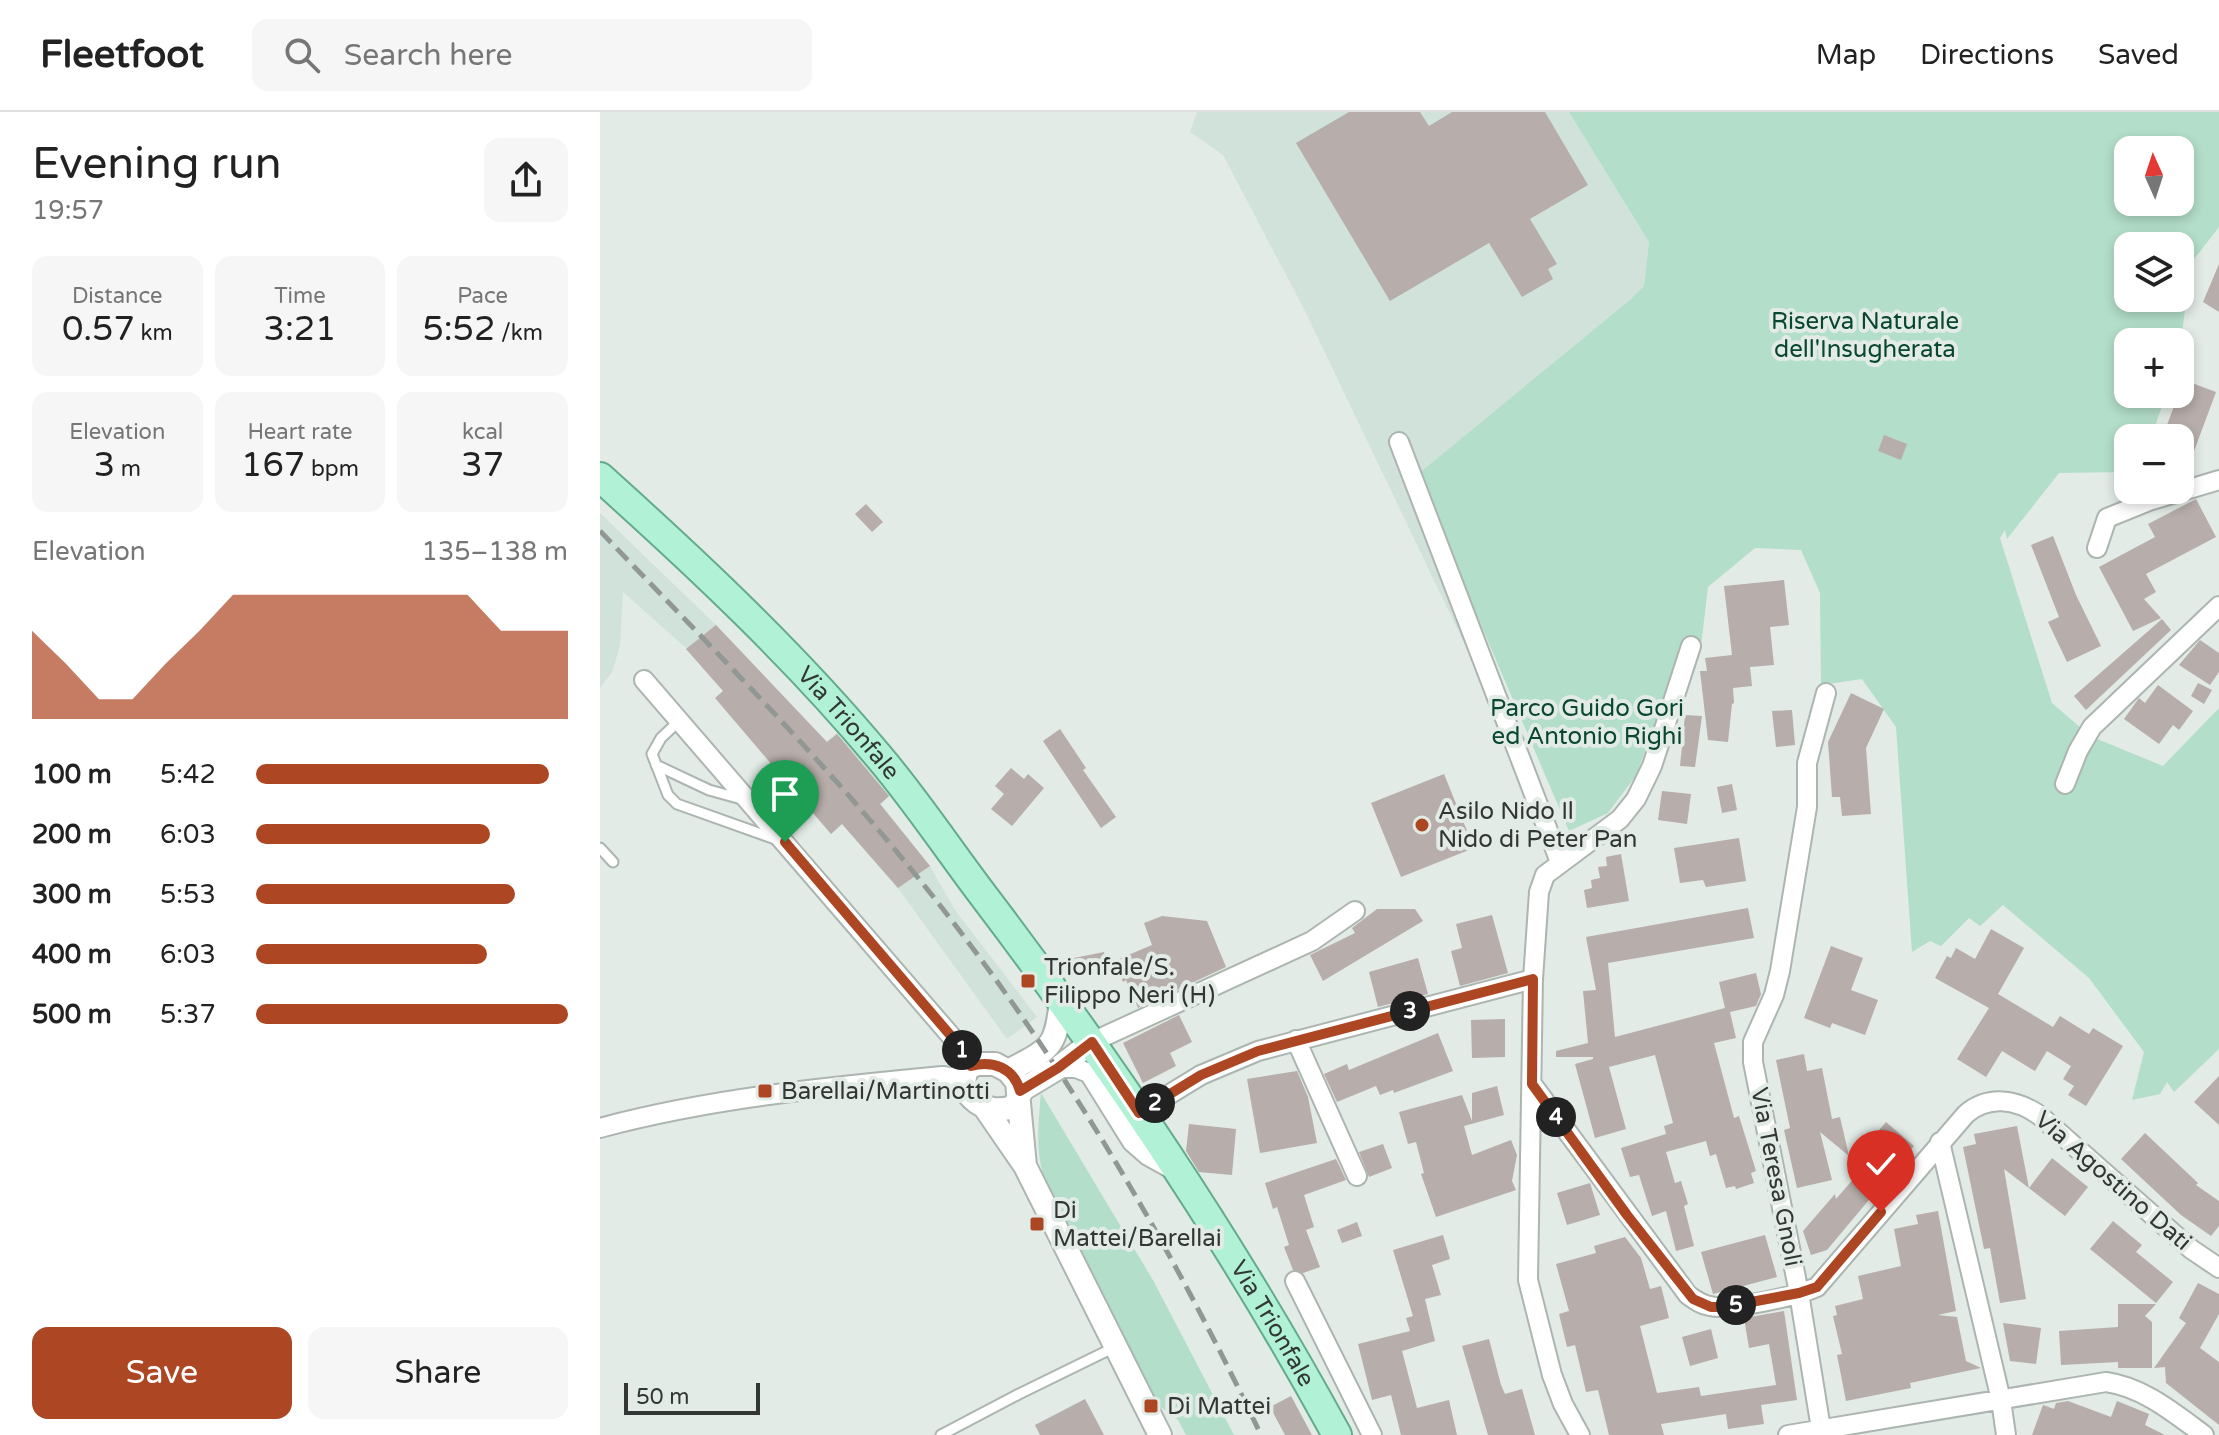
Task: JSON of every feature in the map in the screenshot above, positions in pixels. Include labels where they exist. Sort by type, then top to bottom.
[{"type":"main road","name":"Via Trionfale","points":[[600,477],[735,605],[856,730],[909,793],[1092,1042],[1277,1330],[1337,1435]]},
{"type":"street","points":[[1399,442],[1560,862]]},
{"type":"street","points":[[2097,548],[2107,518],[2219,480]]},
{"type":"street","points":[[2065,784],[2092,727],[2219,606]]},
{"type":"street","points":[[1580,1435],[1552,1375],[1528,1280],[1533,979],[1540,884],[1560,862],[1620,819],[1636,799],[1652,766],[1691,646]]},
{"type":"street","points":[[644,680],[951,1036],[967,1072],[966,1090],[983,1105],[1025,1166],[1160,1435]]},
{"type":"street","name":"Via Teresa Gnoli","points":[[1821,1432],[1799,1293],[1752,1051],[1756,1034],[1774,995],[1807,807],[1807,763],[1826,693]]},
{"type":"street","points":[[983,1105],[994,1110],[1008,1109],[1017,1103],[1020,1093],[1092,1042],[1312,941],[1355,911]]},
{"type":"street","points":[[1139,1113],[1227,1062],[1296,1040],[1533,979]]},
{"type":"street","points":[[1008,1071],[1037,1055],[1055,1040],[1061,999]]},
{"type":"street","points":[[1296,1040],[1357,1176]]},
{"type":"street","points":[[600,1128],[651,1115],[814,1089],[967,1072],[989,1063],[1008,1071],[1017,1082],[1025,1166]]},
{"type":"street","name":"Via Trionfale","points":[[1058,1068],[1081,1069],[1089,1073],[1132,1142],[1148,1156],[1178,1173]]},
{"type":"street","points":[[1532,1084],[1688,1295],[1702,1304],[1717,1307],[1799,1293]]},
{"type":"street","name":"Via Agostino Dati","points":[[1799,1293],[1822,1283],[1966,1114],[1979,1105],[2007,1101],[2026,1106],[2045,1120],[2191,1249],[2219,1268]]},
{"type":"street","points":[[1940,1142],[2001,1400],[2006,1435]]},
{"type":"street","points":[[1295,1281],[1372,1435]]},
{"type":"street","points":[[1788,1435],[2110,1382],[2142,1393],[2204,1435]]},
{"type":"lane","points":[[679,721],[657,743],[652,757],[668,795],[677,804],[785,842]]},
{"type":"lane","points":[[656,765],[709,790],[749,800]]},
{"type":"lane","points":[[600,848],[613,862]]},
{"type":"lane","points":[[941,1435],[1115,1347]]},
{"type":"shaded area","points":[[1197,112],[1569,112],[1649,242],[1644,286],[1630,300],[1524,592],[1465,645],[1304,309],[1223,155],[1190,132]]},
{"type":"shaded area","points":[[600,513],[716,625],[826,742],[842,729],[894,792],[881,804],[930,866],[955,910],[1037,1017],[1007,1039],[900,891],[842,824],[831,834],[769,763],[771,761],[723,690],[686,648],[623,592],[620,646],[612,672],[600,688]]},
{"type":"green space","name":"Riserva Naturale dell'Insugherata","points":[[1569,112],[2219,112],[2219,227],[2194,259],[2194,232],[2114,232],[2114,312],[2185,312],[2183,328],[2114,328],[2114,408],[2161,408],[2156,424],[2114,424],[2114,472],[2059,473],[2007,539],[2005,530],[2000,538],[2052,703],[2090,736],[2163,766],[2219,708],[2219,1049],[2174,1092],[2167,1082],[2160,1094],[2132,1100],[2144,1052],[2089,978],[2003,905],[1980,926],[1969,918],[1941,946],[1930,941],[1912,952],[1896,727],[1862,679],[1821,685],[1820,593],[1801,550],[1755,548],[1708,587],[1701,646],[1670,677],[1637,774],[1608,813],[1569,831],[1417,475],[1644,286],[1649,242]]},
{"type":"green space","points":[[1041,1093],[1154,1282],[1234,1435],[1186,1435],[1178,1420],[1158,1405],[1046,1184],[1039,1150]]},
{"type":"building","points":[[1349,112],[1420,112],[1429,126],[1452,112],[1545,112],[1588,185],[1530,219],[1557,264],[1548,269],[1553,279],[1522,297],[1489,243],[1390,301],[1296,143]]},
{"type":"building","points":[[2219,264],[2219,312],[2203,302]]},
{"type":"building","points":[[2194,384],[2216,392],[2194,451],[2194,424],[2167,424],[2173,408],[2194,408]]},
{"type":"building","points":[[1884,435],[1907,444],[1901,460],[1878,451]]},
{"type":"building","points":[[2194,500],[2216,537],[2146,574],[2156,592],[2144,599],[2161,618],[2133,631],[2099,567],[2155,537],[2148,524],[2186,504],[2194,504]]},
{"type":"building","points":[[866,504],[883,522],[872,532],[855,514]]},
{"type":"building","points":[[2053,536],[2076,595],[2101,646],[2067,662],[2048,622],[2059,617],[2031,545]]},
{"type":"building","points":[[1784,580],[1789,625],[1770,627],[1774,665],[1750,667],[1752,686],[1733,688],[1728,742],[1708,740],[1700,671],[1707,671],[1705,658],[1732,655],[1724,586]]},
{"type":"building","points":[[2162,619],[2171,630],[2086,710],[2074,696]]},
{"type":"building","points":[[716,625],[827,742],[837,734],[889,796],[880,804],[930,866],[898,888],[842,824],[831,834],[715,698],[723,691],[686,649]]},
{"type":"building","points":[[2200,640],[2219,653],[2219,672],[2210,685],[2179,665]]},
{"type":"building","points":[[2198,683],[2212,690],[2204,704],[2191,696]]},
{"type":"building","points":[[2158,685],[2193,711],[2179,730],[2173,725],[2159,744],[2124,719],[2139,698],[2145,703]]},
{"type":"building","points":[[1851,693],[1884,709],[1866,748],[1871,814],[1842,816],[1840,797],[1832,797],[1828,742]]},
{"type":"building","points":[[1792,710],[1795,745],[1776,747],[1772,711]]},
{"type":"building","points":[[1685,715],[1702,716],[1695,767],[1680,766]]},
{"type":"building","points":[[1060,729],[1086,768],[1083,770],[1116,817],[1101,828],[1043,741]]},
{"type":"building","points":[[1011,768],[1024,779],[1028,774],[1044,788],[1012,826],[991,809],[1004,794],[995,786]]},
{"type":"building","name":"Asilo Nido Il Nido di Peter Pan","points":[[1444,774],[1474,848],[1401,877],[1371,803]]},
{"type":"building","points":[[1732,784],[1737,810],[1722,813],[1717,787]]},
{"type":"building","points":[[1662,791],[1691,794],[1687,824],[1658,820]]},
{"type":"building","points":[[1739,838],[1746,881],[1706,887],[1703,880],[1680,883],[1674,848]]},
{"type":"building","points":[[1621,854],[1629,901],[1587,908],[1584,890],[1592,888],[1591,880],[1600,878],[1598,867],[1607,866],[1606,857]]},
{"type":"building","points":[[1748,908],[1754,938],[1608,963],[1615,1037],[1725,1008],[1719,982],[1756,973],[1761,994],[1756,1006],[1730,1012],[1736,1038],[1714,1043],[1734,1118],[1739,1116],[1756,1171],[1751,1173],[1754,1183],[1736,1189],[1735,1186],[1726,1188],[1716,1154],[1710,1156],[1706,1141],[1666,1152],[1675,1183],[1681,1181],[1688,1204],[1684,1206],[1694,1246],[1676,1251],[1666,1211],[1652,1216],[1639,1175],[1630,1177],[1621,1148],[1666,1134],[1664,1126],[1673,1123],[1655,1055],[1609,1067],[1626,1129],[1595,1138],[1575,1064],[1593,1057],[1556,1057],[1556,1051],[1588,1043],[1583,991],[1596,990],[1586,937]]},
{"type":"building","points":[[1377,909],[1415,909],[1423,921],[1323,981],[1310,955],[1355,933],[1352,928]]},
{"type":"building","points":[[1492,915],[1508,973],[1460,986],[1451,951],[1462,948],[1456,924]]},
{"type":"building","points":[[1162,916],[1207,921],[1226,967],[1138,1008],[1114,961],[1152,945],[1144,923]]},
{"type":"building","points":[[1991,929],[2024,948],[1998,994],[2053,1027],[2060,1016],[2089,1034],[2093,1028],[2123,1046],[2086,1106],[2068,1095],[2074,1086],[2063,1079],[2071,1066],[2047,1051],[2035,1071],[2002,1051],[1986,1077],[1957,1059],[1989,1008],[1935,978],[1947,956],[1951,958],[1956,948],[1975,959]]},
{"type":"building","points":[[1831,946],[1863,958],[1851,990],[1878,1000],[1865,1035],[1832,1023],[1830,1028],[1804,1018]]},
{"type":"building","points":[[1104,952],[1108,970],[1070,977],[1059,961]]},
{"type":"building","points":[[1418,958],[1428,994],[1378,1007],[1369,972]]},
{"type":"building","points":[[1179,1015],[1192,1042],[1170,1053],[1176,1066],[1143,1083],[1123,1043]]},
{"type":"building","points":[[1505,1019],[1505,1057],[1472,1058],[1471,1020]]},
{"type":"building","points":[[1438,1033],[1453,1071],[1394,1093],[1393,1090],[1380,1095],[1376,1086],[1337,1102],[1324,1074],[1347,1064],[1349,1070]]},
{"type":"building","points":[[1804,1054],[1807,1071],[1822,1068],[1832,1119],[1840,1117],[1849,1156],[1820,1132],[1832,1180],[1797,1188],[1784,1130],[1790,1128],[1776,1060]]},
{"type":"building","points":[[1297,1071],[1308,1097],[1317,1143],[1260,1153],[1247,1079]]},
{"type":"building","points":[[2219,1076],[2219,1125],[2194,1102]]},
{"type":"building","points":[[1497,1086],[1504,1115],[1464,1126],[1472,1155],[1511,1140],[1517,1155],[1512,1181],[1516,1190],[1436,1217],[1421,1174],[1424,1173],[1416,1142],[1408,1144],[1399,1112],[1462,1095],[1472,1121],[1472,1093]]},
{"type":"building","points":[[1886,1122],[1914,1146],[1827,1250],[1811,1255],[1803,1231],[1863,1168],[1854,1160]]},
{"type":"building","points":[[1189,1124],[1236,1129],[1232,1175],[1199,1172],[1186,1151]]},
{"type":"building","points":[[2017,1126],[2029,1188],[2052,1158],[2088,1187],[2065,1216],[2004,1169],[2026,1299],[2000,1303],[1990,1248],[1984,1249],[1963,1147],[1976,1144],[1974,1134]]},
{"type":"building","points":[[2145,1133],[2198,1183],[2196,1185],[2219,1201],[2219,1226],[2211,1236],[2181,1215],[2121,1159]]},
{"type":"building","points":[[1383,1144],[1392,1168],[1369,1177],[1359,1152]]},
{"type":"building","points":[[1336,1159],[1346,1180],[1304,1195],[1314,1227],[1306,1230],[1320,1267],[1303,1273],[1293,1270],[1284,1247],[1289,1245],[1277,1207],[1273,1209],[1265,1183]]},
{"type":"building","points":[[1590,1183],[1600,1215],[1567,1225],[1557,1193]]},
{"type":"building","points":[[1938,1211],[1956,1311],[1938,1315],[1957,1317],[1966,1361],[1981,1368],[1910,1383],[1911,1388],[1846,1401],[1837,1355],[1842,1354],[1833,1316],[1837,1315],[1835,1306],[1863,1299],[1858,1276],[1901,1266],[1894,1229],[1918,1224],[1916,1215]]},
{"type":"building","points":[[2113,1221],[2142,1245],[2136,1252],[2173,1282],[2156,1303],[2090,1249]]},
{"type":"building","points":[[1357,1222],[1362,1236],[1342,1243],[1337,1230]]},
{"type":"building","points":[[1443,1235],[1450,1259],[1432,1265],[1441,1295],[1425,1299],[1435,1341],[1402,1351],[1417,1408],[1449,1400],[1457,1435],[1401,1435],[1391,1395],[1372,1400],[1358,1344],[1410,1331],[1406,1318],[1413,1316],[1393,1250]]},
{"type":"building","points":[[1765,1235],[1777,1277],[1713,1294],[1701,1252]]},
{"type":"building","points":[[1625,1237],[1641,1258],[1650,1289],[1661,1286],[1669,1318],[1640,1326],[1657,1393],[1699,1387],[1701,1396],[1776,1385],[1769,1344],[1749,1348],[1744,1318],[1784,1311],[1797,1400],[1761,1405],[1764,1424],[1728,1429],[1726,1414],[1661,1424],[1664,1435],[1609,1435],[1598,1390],[1586,1392],[1575,1345],[1567,1347],[1559,1314],[1569,1311],[1556,1264],[1596,1253],[1594,1246]]},
{"type":"building","points":[[2198,1283],[2219,1294],[2219,1314],[2200,1348],[2219,1362],[2219,1425],[2166,1383],[2165,1367],[2154,1368],[2186,1323],[2179,1318]]},
{"type":"building","points":[[2118,1304],[2156,1304],[2145,1316],[2152,1322],[2152,1368],[2118,1368],[2118,1362],[2061,1365],[2059,1331],[2118,1327]]},
{"type":"building","points":[[2003,1323],[2041,1328],[2036,1364],[2010,1361]]},
{"type":"building","points":[[1711,1329],[1718,1358],[1690,1366],[1682,1337]]},
{"type":"building","points":[[1489,1339],[1505,1394],[1522,1389],[1535,1435],[1488,1435],[1462,1346]]},
{"type":"building","points":[[1291,1396],[1312,1435],[1285,1435],[1270,1407]]},
{"type":"building","points":[[1085,1399],[1104,1435],[1040,1435],[1035,1425]]},
{"type":"building","points":[[2068,1401],[2111,1417],[2117,1401],[2149,1414],[2145,1425],[2165,1435],[2032,1435],[2043,1405],[2054,1409],[2056,1403]]},
{"type":"railway","points":[[600,531],[840,785],[966,939],[1061,1074],[1105,1144],[1187,1288],[1261,1435]]},
{"type":"place","name":"Asilo Nido Il Nido di Peter Pan","points":[[1422,825]]},
{"type":"place","name":"Trionfale/S. Filippo Neri (H)","points":[[1028,981]]},
{"type":"place","name":"Barellai/Martinotti","points":[[765,1091]]},
{"type":"place","name":"Di Mattei/Barellai","points":[[1037,1224]]},
{"type":"place","name":"Di Mattei","points":[[1151,1406]]},
{"type":"route","points":[[785,842],[951,1036],[971,1066],[989,1063],[1005,1069],[1014,1077],[1020,1091],[1092,1042],[1139,1113],[1201,1075],[1258,1051],[1533,979],[1532,1084],[1627,1215],[1693,1299],[1711,1307],[1724,1307],[1817,1287],[1881,1212]]},
{"type":"park label","name":"Parco Guido Gori ed Antonio Righi","points":[[1587,722]]}]
